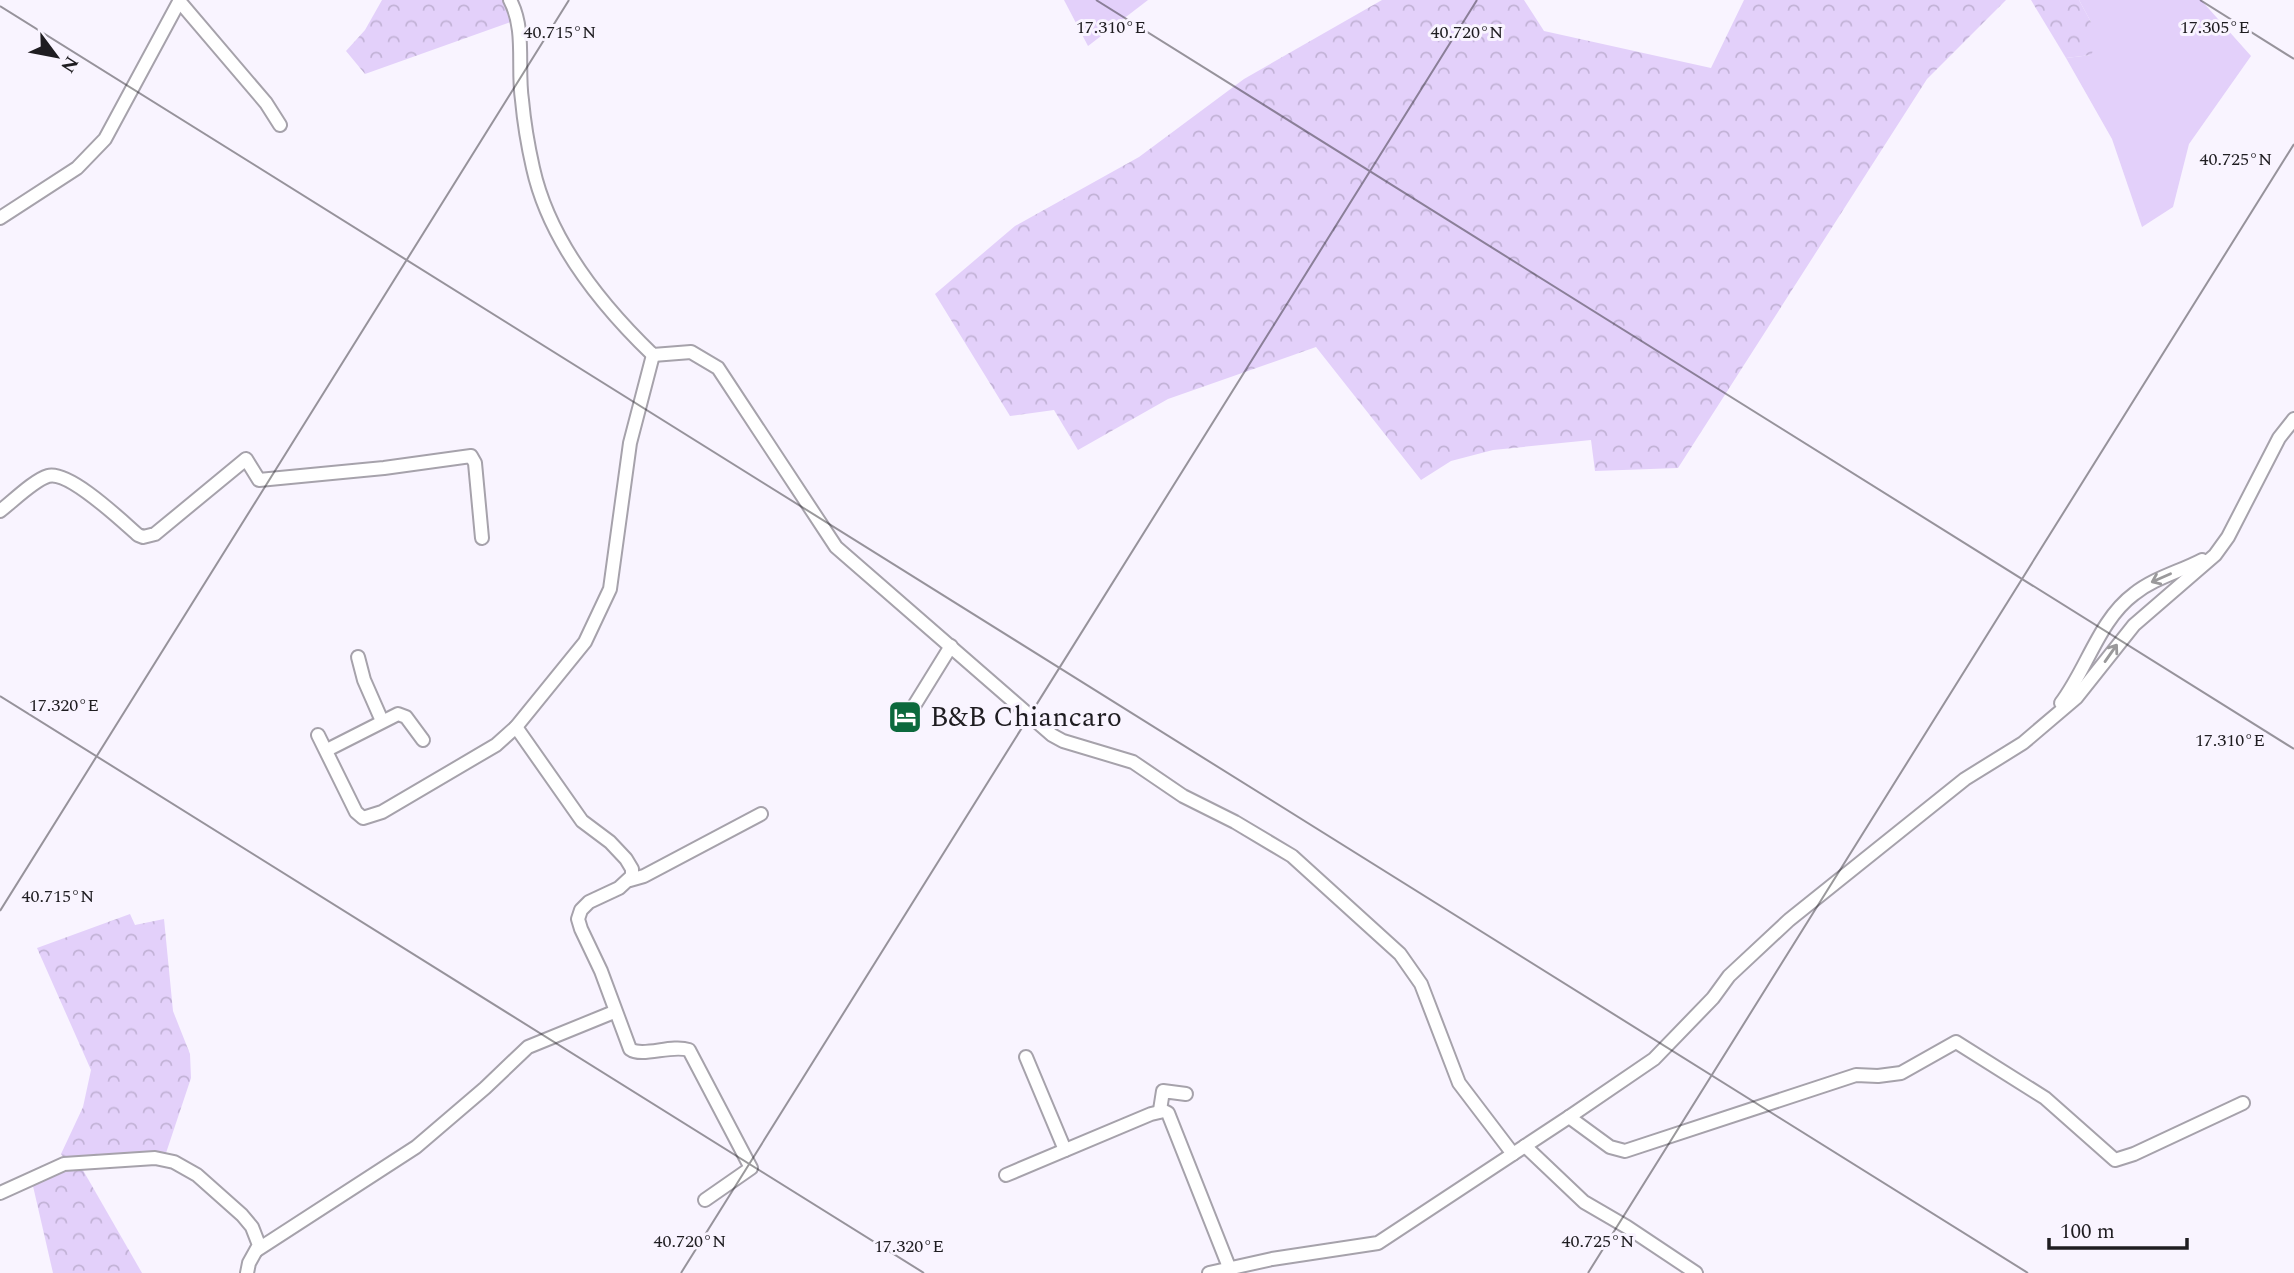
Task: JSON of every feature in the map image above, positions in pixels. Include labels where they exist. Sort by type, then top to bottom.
[{"type":"street","points":[[510,0],[519,24],[519,77],[533,170],[558,233],[579,271],[620,323],[653,355],[691,352],[718,368],[836,547],[1052,735],[1063,741],[1133,762],[1183,796],[1286,852],[1327,886],[1400,954],[1409,966],[1421,984],[1459,1083],[1513,1153]]},
{"type":"street","points":[[0,218],[77,169],[100,146],[112,129],[180,1],[266,103],[280,125]]},
{"type":"street","points":[[318,735],[356,812],[363,818],[382,812],[496,746],[516,727],[585,642],[610,589],[630,443],[653,355]]},
{"type":"street","points":[[1209,1273],[1229,1267],[1252,1268],[1378,1243],[1617,1086],[1668,1046],[1730,976],[1789,919],[1965,779],[2023,743],[2076,698],[2134,625],[2215,555],[2279,438],[2294,419]]},
{"type":"street","points":[[0,511],[38,481],[47,476],[58,476],[74,483],[138,535],[148,537],[246,459],[259,480],[384,468],[471,456],[475,463],[482,538]]},
{"type":"street","points":[[2048,720],[2080,678],[2104,629],[2122,604],[2145,586],[2200,561],[2221,547]]},
{"type":"street","points":[[909,714],[951,646]]},
{"type":"street","points":[[358,657],[364,680],[382,721]]},
{"type":"street","points":[[327,750],[398,714],[405,717],[423,740]]},
{"type":"street","points":[[516,727],[582,821],[610,842],[630,864],[630,880]]},
{"type":"street","points":[[705,1199],[751,1168],[689,1050],[681,1048],[632,1052],[626,1043],[601,971],[578,919],[581,910],[589,902],[761,814]]},
{"type":"street","points":[[257,1250],[416,1147],[528,1047],[614,1012]]},
{"type":"street","points":[[1569,1117],[1610,1147],[1625,1151],[1856,1075],[1901,1073],[1956,1042],[2045,1098],[2115,1160],[2134,1154],[2243,1103]]},
{"type":"street","points":[[1026,1057],[1065,1150]]},
{"type":"street","points":[[1160,1110],[1163,1091],[1173,1090],[1186,1094]]},
{"type":"street","points":[[1006,1175],[1160,1110],[1168,1113],[1229,1267]]},
{"type":"street","points":[[1525,1146],[1584,1202],[1628,1227],[1696,1273]]},
{"type":"street","points":[[0,1193],[64,1164],[146,1158],[167,1160],[197,1175],[242,1215],[257,1237],[259,1245],[247,1273]]},
{"type":"green space","points":[[382,0],[504,0],[516,20],[365,74],[346,51],[365,30]]},
{"type":"green space","points":[[1064,0],[1148,0],[1088,46]]},
{"type":"green space","points":[[1382,0],[1524,0],[1544,31],[1711,68],[1744,0],[2006,0],[1927,79],[1678,468],[1595,471],[1591,440],[1493,450],[1451,461],[1421,480],[1316,347],[1168,399],[1078,450],[1054,410],[1010,416],[935,294],[1015,226],[1139,157],[1244,79]]},
{"type":"green space","points":[[2031,0],[2079,0],[2091,22],[2097,43],[2091,55],[2066,58]]},
{"type":"green space","points":[[2079,0],[2201,0],[2251,56],[2189,144],[2173,207],[2142,227],[2112,139],[2066,58],[2091,55],[2091,22]]},
{"type":"green space","points":[[130,914],[135,925],[164,919],[173,1011],[190,1054],[191,1078],[166,1153],[66,1161],[61,1154],[83,1107],[91,1070],[37,948]]},
{"type":"green space","points":[[80,1165],[142,1273],[53,1273],[33,1186]]},
{"type":"place","name":"B&B Chiancaro","points":[[905,717]]}]
